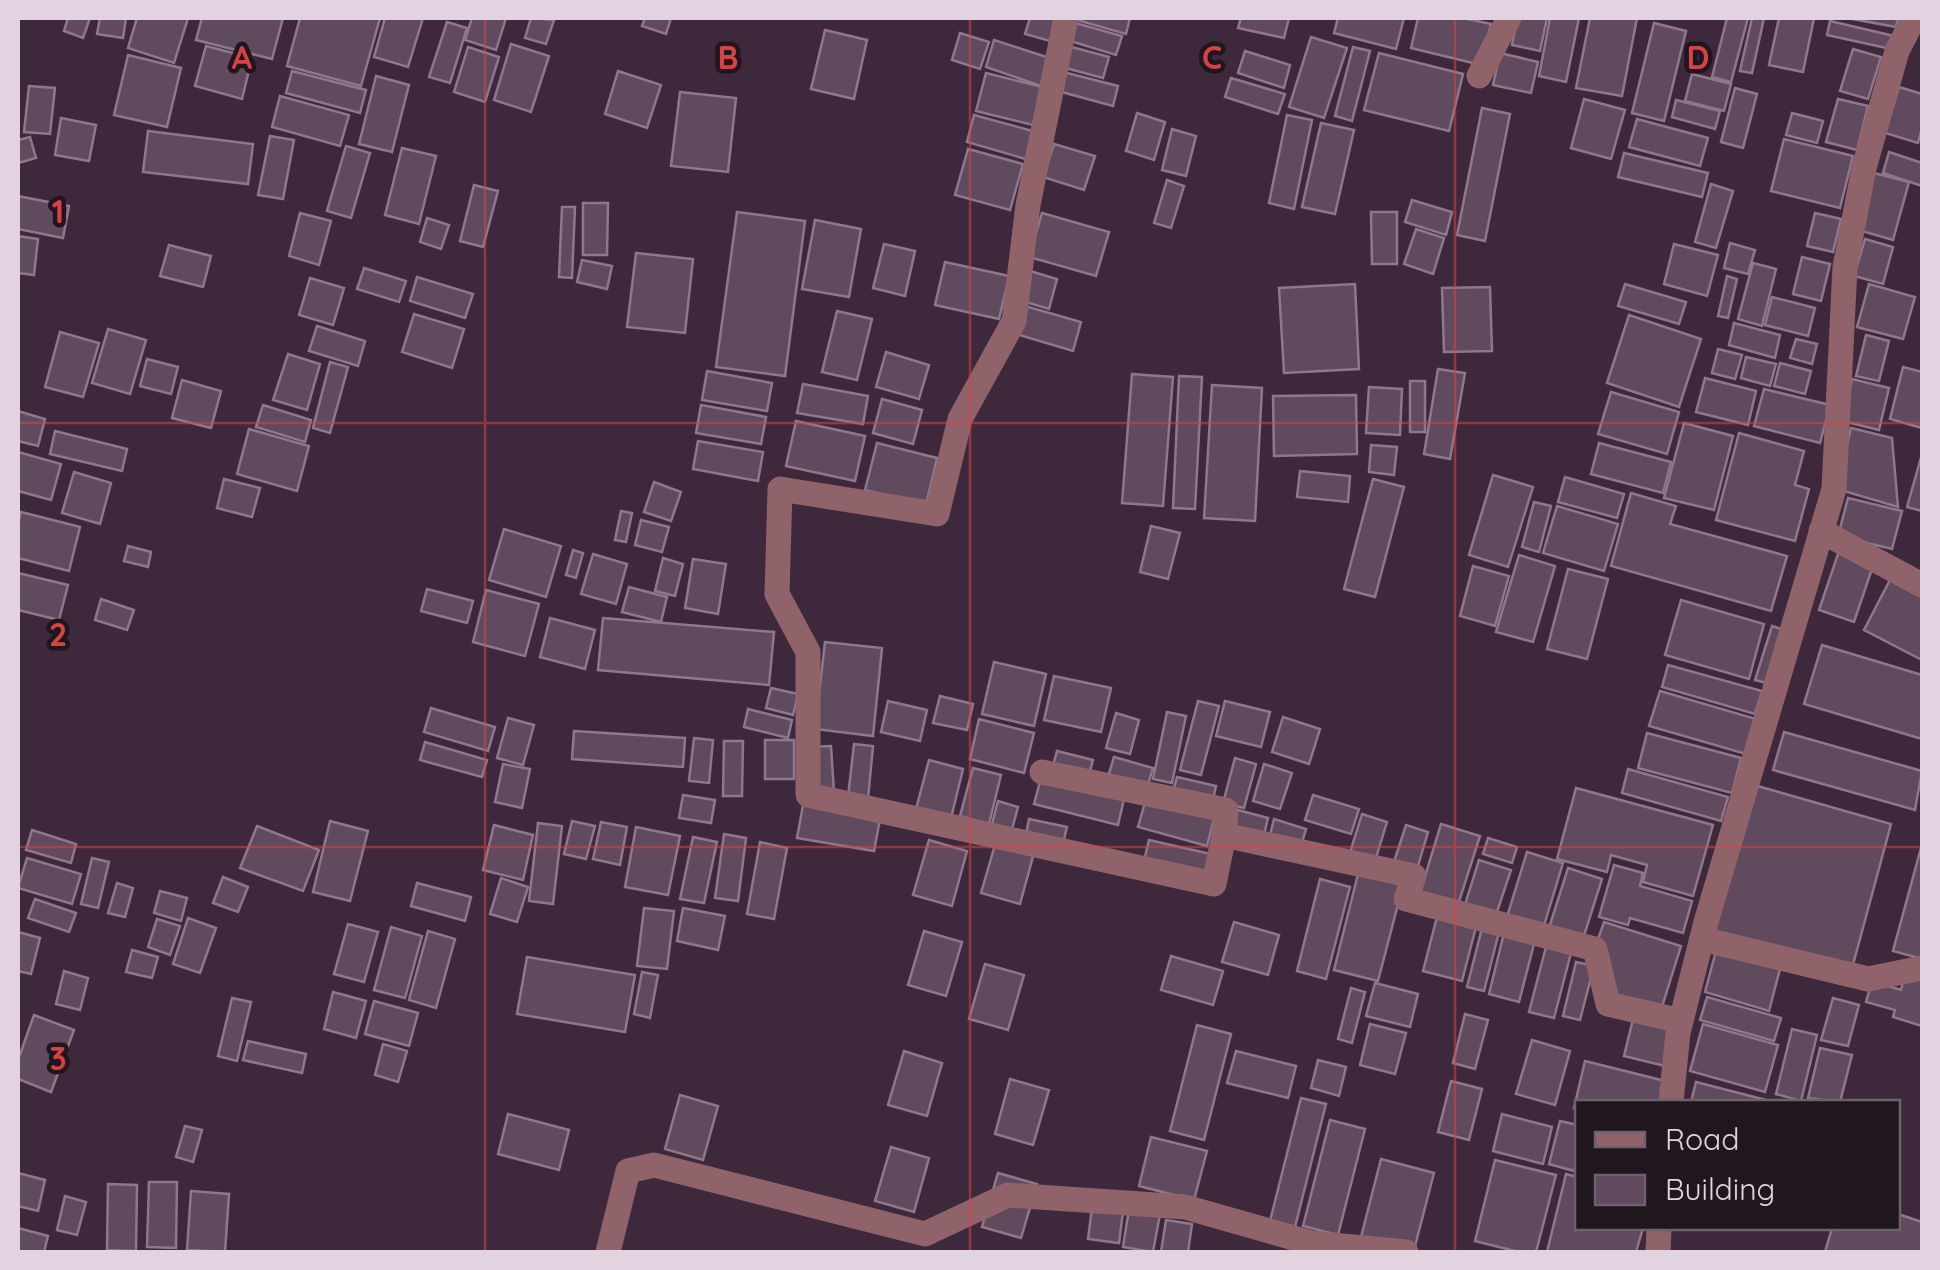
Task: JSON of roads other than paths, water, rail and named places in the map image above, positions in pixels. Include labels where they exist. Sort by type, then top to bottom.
[{"type":"street","points":[[1042,772],[1226,810],[1214,884],[808,795],[808,652],[777,594],[780,489],[937,514],[960,419],[1014,321],[1028,205],[1066,18]]},
{"type":"street","points":[[1479,76],[1509,18]]},
{"type":"street","points":[[1672,1100],[1681,1021],[1702,939],[1834,489],[1845,267],[1864,168],[1896,51],[1914,18]]},
{"type":"street","points":[[1821,531],[1922,585]]},
{"type":"street","points":[[1224,835],[1414,876],[1406,899],[1595,948],[1608,1004],[1681,1021]]},
{"type":"street","points":[[1702,939],[1868,979],[1922,968]]},
{"type":"street","points":[[608,1252],[628,1171],[654,1165],[925,1234],[1008,1195],[1185,1207],[1311,1243],[1406,1252]]}]
